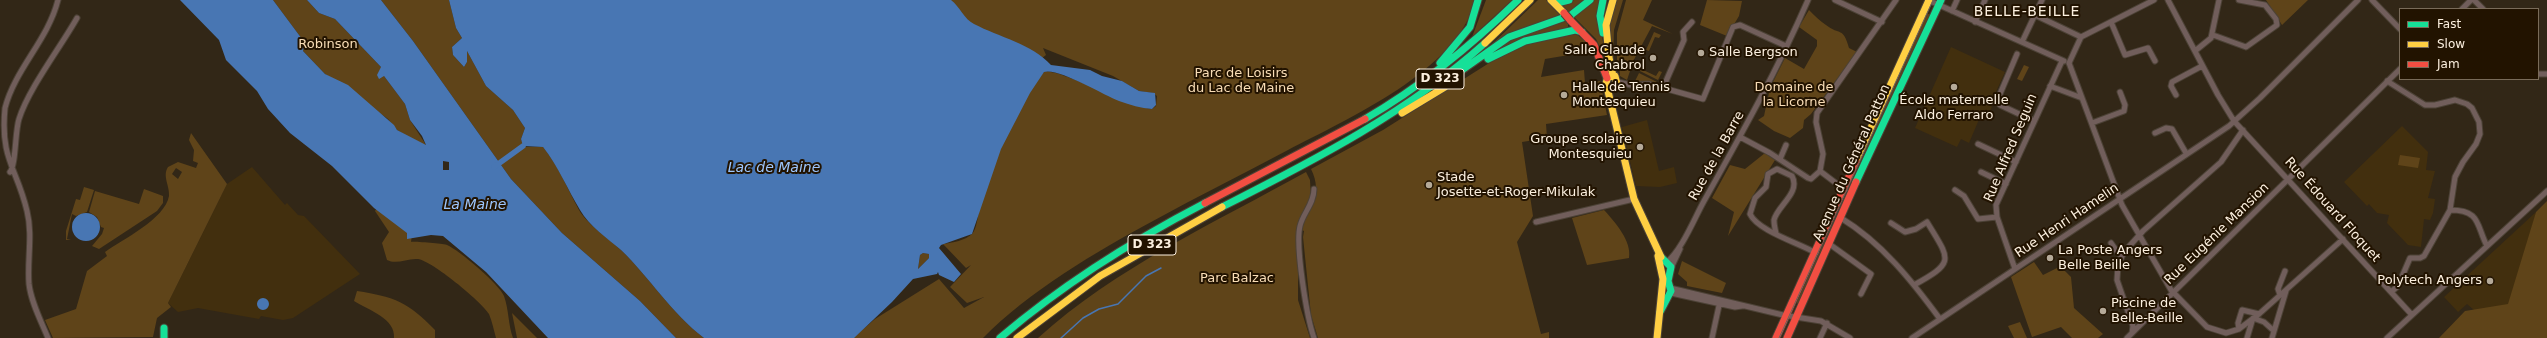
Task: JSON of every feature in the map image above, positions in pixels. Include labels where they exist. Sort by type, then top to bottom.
[{"type":"main road","points":[[1341,133],[1440,63],[1464,36],[1472,22],[1478,0]]},
{"type":"main road","name":"D 323","points":[[1000,338],[1012,327],[1110,256],[1294,159],[1385,108],[1429,77],[1458,54],[1518,0]]},
{"type":"main road","name":"D 323","points":[[1017,338],[1054,308],[1116,265],[1190,223],[1312,162],[1398,109],[1465,61],[1530,0]]},
{"type":"main road","points":[[1551,0],[1561,2],[1569,0]]},
{"type":"main road","points":[[1551,0],[1582,32],[1598,53],[1613,86],[1610,95],[1634,199],[1665,267],[1667,291],[1660,312],[1657,338]]},
{"type":"main road","points":[[1402,113],[1510,38],[1521,32],[1571,15],[1590,0]]},
{"type":"main road","points":[[1603,0],[1601,21],[1609,57]]},
{"type":"main road","points":[[1613,0],[1606,25],[1610,77],[1605,82],[1613,86]]},
{"type":"main road","name":"Avenue du Général Patton","points":[[1787,338],[1792,315],[1816,253],[1929,0]]},
{"type":"main road","name":"Avenue du Général Patton","points":[[1776,338],[1792,315],[1841,218],[1939,2]]},
{"type":"main road","points":[[1325,154],[1347,146],[1501,52],[1535,39],[1575,30],[1582,32]]},
{"type":"main road","points":[[164,328],[164,338]]},
{"type":"street","points":[[48,338],[29,286],[30,235],[27,212],[6,162],[1,137],[5,106],[11,91],[50,24],[58,0]]},
{"type":"street","name":"Rue de la Barre","points":[[1665,267],[1686,235],[1740,137],[1808,0]]},
{"type":"street","points":[[1835,0],[1882,22]]},
{"type":"street","points":[[1740,137],[1780,159],[1811,179],[1820,171],[1823,154],[1816,122],[1817,112],[1882,22],[1896,0]]},
{"type":"street","points":[[1929,0],[1939,2],[1952,11],[1975,22],[2069,63]]},
{"type":"street","points":[[1952,11],[1957,0]]},
{"type":"street","points":[[1975,22],[1986,0]]},
{"type":"street","points":[[2022,42],[2042,0]]},
{"type":"street","points":[[2154,0],[2082,37],[2069,63],[2119,199],[2173,293],[2207,328],[2226,333],[2239,329],[2259,314],[2343,239]]},
{"type":"street","name":"Rue Édouard Floquet","points":[[2168,0],[2202,66],[2234,121],[2412,315]]},
{"type":"street","points":[[2195,51],[2209,42],[2212,35],[2219,0]]},
{"type":"street","points":[[2212,35],[2246,47],[2277,25],[2276,19],[2265,5],[2239,0]]},
{"type":"street","name":"Rue Henri Hamelin","points":[[1912,338],[2234,121],[2358,0]]},
{"type":"street","points":[[2372,0],[2399,27]]},
{"type":"street","points":[[2463,8],[2472,0],[2482,8]]},
{"type":"street","points":[[2035,16],[2082,37]]},
{"type":"street","points":[[10,172],[14,158],[15,134],[22,111],[77,18]]},
{"type":"street","points":[[1663,88],[1684,40],[1683,32],[1692,22]]},
{"type":"street","points":[[2111,22],[2126,55],[2148,48],[2154,61]]},
{"type":"street","points":[[1613,86],[1650,84],[1704,99],[1734,27],[1740,25],[1786,46]]},
{"type":"street","points":[[2017,54],[1997,101],[2000,105],[2034,121]]},
{"type":"street","name":"Rue Alfred Seguin","points":[[2015,269],[1997,217],[1996,205],[2062,61]]},
{"type":"street","points":[[2176,95],[2172,87],[2172,82],[2202,66]]},
{"type":"street","name":"Rue Eugénie Mansion","points":[[2127,338],[2399,70]]},
{"type":"street","points":[[2387,81],[2425,105],[2434,105],[2455,100],[2466,104],[2475,114],[2479,122],[2480,134],[2474,149],[2457,172],[2450,210],[2424,256],[2410,258],[2398,286],[2391,292]]},
{"type":"street","points":[[2050,86],[2082,98]]},
{"type":"street","points":[[2092,123],[2124,111],[2125,105],[2120,92]]},
{"type":"street","points":[[2155,134],[2166,128],[2172,129],[2186,153]]},
{"type":"street","points":[[2132,333],[2133,326],[2117,280],[2118,264],[2122,256],[2139,235],[2221,162],[2243,130]]},
{"type":"street","points":[[1978,144],[2016,162]]},
{"type":"street","points":[[1780,159],[1786,145]]},
{"type":"street","points":[[6,162],[14,158]]},
{"type":"street","points":[[1776,233],[1774,220],[1790,196],[1793,184],[1792,176],[1777,169],[1768,174],[1766,187],[1755,198],[1749,210],[1756,222],[1776,233],[1816,253]]},
{"type":"street","points":[[1820,171],[1845,190]]},
{"type":"street","points":[[1981,172],[2006,184]]},
{"type":"street","points":[[1314,189],[1313,200],[1299,231],[1307,314],[1314,338]]},
{"type":"street","points":[[1956,190],[1964,196],[1978,219],[1997,217]]},
{"type":"street","points":[[2387,338],[2547,192]]},
{"type":"street","points":[[1536,222],[1634,199]]},
{"type":"street","points":[[2450,210],[2467,212],[2476,218],[2487,246]]},
{"type":"street","points":[[1841,218],[1880,249],[1899,267],[1940,319]]},
{"type":"street","points":[[1891,223],[1905,232],[1916,229],[1927,222],[1946,252],[1946,260],[1937,272],[1914,285]]},
{"type":"street","points":[[1828,243],[1871,274],[1861,294]]},
{"type":"street","points":[[2111,243],[2122,256]]},
{"type":"street","points":[[2280,295],[2278,289],[2284,271]]},
{"type":"street","points":[[2272,338],[2286,290]]},
{"type":"street","points":[[1667,291],[1827,323],[1850,338]]},
{"type":"street","points":[[1712,338],[1720,301]]},
{"type":"street","points":[[2239,329],[2238,323],[2242,310],[2259,314]]},
{"type":"street","points":[[2253,318],[2264,322],[2274,331]]},
{"type":"street","points":[[2247,338],[2253,318]]},
{"type":"street","points":[[1820,338],[1827,323]]},
{"type":"shaded area","points":[[1951,47],[2005,72],[1990,105],[1992,107],[1989,113],[1983,110],[1969,143],[1961,139],[1957,147],[1915,128]]},
{"type":"shaded area","name":"Groupe scolaire Montesquieu","points":[[1647,120],[1659,171],[1674,167],[1677,183],[1660,187],[1636,186],[1622,127]]},
{"type":"shaded area","points":[[2402,126],[2428,152],[2426,170],[2435,171],[2428,198],[2435,199],[2433,213],[2430,220],[2424,219],[2421,247],[2408,245],[2387,223],[2389,215],[2377,213],[2369,204],[2367,206],[2344,182]]},
{"type":"shaded area","points":[[252,167],[285,205],[287,203],[298,215],[304,216],[360,274],[293,318],[283,320],[261,316],[259,319],[198,308],[178,312],[168,303],[227,184]]},
{"type":"shaded area","name":"Polytech Angers","points":[[2536,212],[2509,316],[2495,328],[2467,304],[2458,312],[2444,297]]},
{"type":"green space","name":"Robinson","points":[[273,0],[307,0],[319,13],[335,19],[381,67],[384,76],[405,104],[410,120],[426,145],[420,144],[397,130],[388,119],[325,74],[303,51],[305,43]]},
{"type":"green space","points":[[381,0],[449,0],[456,28],[462,38],[452,47],[453,55],[464,67],[467,62],[466,49],[486,86],[513,110],[525,128],[521,139],[524,147],[543,147],[558,170],[583,215],[632,261],[671,307],[704,338],[676,338],[640,301],[562,233],[511,179],[413,41]]},
{"type":"green space","name":"Parc de Loisirs du Lac de Maine","points":[[945,0],[1475,0],[1465,25],[1447,49],[1424,70],[1398,90],[1340,123],[1109,245],[1042,289],[1001,321],[983,338],[853,338],[875,319],[939,279],[964,308],[984,297],[967,303],[950,287],[971,265],[966,268],[943,244],[963,240],[974,231],[980,205],[1007,133],[1025,97],[1044,72],[1063,75],[1141,107],[1152,109],[1156,106],[1157,96],[1153,93],[1139,91],[1113,76],[1043,48],[1046,55],[1037,62],[975,29]]},
{"type":"green space","points":[[1486,0],[1512,0],[1472,37]]},
{"type":"green space","points":[[1538,0],[1546,0],[1560,15],[1489,47]]},
{"type":"green space","points":[[1574,0],[1584,0],[1570,13],[1561,6]]},
{"type":"green space","points":[[1593,0],[1601,0],[1601,32],[1607,61],[1596,39],[1574,17]]},
{"type":"green space","points":[[1616,0],[1623,0],[1614,30],[1613,61],[1609,26]]},
{"type":"green space","points":[[1626,0],[1652,0],[1643,20],[1673,34],[1652,26],[1630,67],[1617,62],[1617,33]]},
{"type":"green space","points":[[1707,0],[1742,1],[1739,16],[1727,36],[1700,25]]},
{"type":"green space","points":[[2266,0],[2308,0],[2282,25]]},
{"type":"green space","name":"Domaine de la Licorne","points":[[1809,10],[1831,28],[1843,34],[1849,48],[1857,52],[1811,114],[1804,120],[1803,128],[1790,138],[1774,131],[1758,120],[1764,116],[1770,88],[1785,58],[1804,69],[1817,46],[1817,40],[1799,27]]},
{"type":"green space","points":[[1926,13],[1931,15],[1892,99],[1888,97]]},
{"type":"green space","points":[[1564,20],[1568,24],[1568,28],[1484,58],[1514,38]]},
{"type":"green space","points":[[1654,32],[1661,35],[1659,38],[1655,37],[1649,51],[1646,50]]},
{"type":"green space","name":"Stade Josette-et-Roger-Mikulak","points":[[1576,34],[1591,45],[1593,51],[1545,59],[1541,77],[1584,70],[1585,83],[1600,81],[1607,115],[1546,124],[1547,138],[1522,142],[1533,216],[1517,242],[1541,334],[1549,332],[1549,338],[1318,338],[1311,315],[1303,237],[1304,231],[1302,230],[1315,194],[1315,178],[1311,169],[1383,130],[1505,53],[1519,46]]},
{"type":"green space","points":[[1619,65],[1630,71],[1627,80],[1620,76]]},
{"type":"green space","points":[[2024,65],[2029,67],[2022,81],[2017,79]]},
{"type":"green space","points":[[1641,69],[1656,76],[1659,71],[1662,72],[1658,80],[1640,71]]},
{"type":"green space","points":[[1639,73],[1657,82],[1657,83],[1634,83]]},
{"type":"green space","points":[[1887,100],[1891,102],[1836,224],[1832,222]]},
{"type":"green space","points":[[191,133],[227,184],[168,303],[171,307],[157,318],[153,337],[53,338],[45,320],[76,309],[87,271],[107,256],[105,252],[142,228],[160,213],[169,196],[166,177],[166,170],[168,167],[178,162],[196,168],[198,163],[193,161],[194,150],[189,140]],"holes":[[[176,168],[182,172],[178,179],[172,174]]]},
{"type":"green space","points":[[1765,153],[1775,160],[1728,236],[1734,212],[1712,198],[1730,165],[1745,169]]},
{"type":"green space","points":[[2400,155],[2420,158],[2418,168],[2398,165]]},
{"type":"green space","name":"Parc Balzac","points":[[1306,172],[1310,180],[1311,197],[1298,222],[1298,300],[1310,338],[1038,338],[1068,313],[1133,268],[1202,228]]},
{"type":"green space","points":[[84,187],[94,190],[87,212],[76,216],[72,214],[67,239],[71,240],[66,240],[66,231],[76,199],[80,200]]},
{"type":"green space","points":[[144,189],[163,196],[163,203],[157,211],[99,249],[92,246],[102,234],[104,228],[101,227],[97,217],[89,212],[95,191],[139,204]]},
{"type":"green space","points":[[381,201],[412,234],[411,242],[447,245],[453,248],[469,260],[495,284],[504,296],[513,338],[496,338],[489,314],[484,308],[456,282],[425,261],[418,259],[398,262],[387,260],[382,243],[389,232],[375,211]]},
{"type":"green space","points":[[2547,201],[2547,338],[2439,338],[2465,311],[2508,304],[2536,212]]},
{"type":"green space","points":[[1604,210],[1622,232],[1628,245],[1629,258],[1587,265],[1572,218]]},
{"type":"green space","points":[[1830,225],[1834,227],[1799,304],[1795,302]]},
{"type":"green space","points":[[923,253],[930,254],[929,258],[918,269],[920,255]]},
{"type":"green space","points":[[1682,261],[1726,283],[1722,293],[1687,286],[1687,282],[1678,274]]},
{"type":"green space","points":[[2034,262],[2043,275],[2057,268],[2058,270],[2062,268],[2071,277],[2074,308],[2103,334],[2098,338],[2072,338],[2061,327],[2032,337],[2011,277]]},
{"type":"green space","points":[[357,291],[400,302],[417,313],[435,330],[435,338],[394,338],[391,325],[386,320],[354,301]]},
{"type":"green space","points":[[512,313],[537,338],[517,338]]},
{"type":"green space","points":[[2020,322],[2027,338],[2014,338],[2008,326]]},
{"type":"water","name":"La Maine","points":[[180,0],[273,0],[305,43],[303,51],[325,74],[348,85],[394,125],[397,130],[426,145],[422,136],[410,120],[405,104],[384,76],[379,79],[377,75],[381,67],[335,19],[319,13],[307,0],[381,0],[413,41],[511,179],[562,233],[640,301],[676,338],[548,338],[486,272],[443,236],[431,235],[407,239],[407,233],[374,208],[332,166],[290,133],[268,109],[257,91],[226,60],[219,40]],"holes":[[[443,161],[449,162],[449,170],[443,170]]]},
{"type":"water","name":"Lac de Maine","points":[[449,0],[951,0],[974,24],[1025,46],[1051,65],[1090,70],[1102,76],[1122,81],[1139,91],[1155,93],[1156,105],[1152,109],[1131,105],[1119,101],[1069,77],[1044,72],[1030,93],[1001,149],[972,234],[941,245],[939,248],[961,274],[954,282],[939,275],[938,272],[937,274],[913,279],[892,302],[854,338],[704,338],[671,307],[632,261],[588,221],[543,147],[523,146],[521,139],[525,128],[513,110],[486,86],[467,51],[467,62],[464,67],[453,55],[452,47],[462,38],[456,28]],"holes":[[[923,253],[929,254],[929,258],[918,269],[920,255]]]},
{"type":"water","points":[[86,213],[96,217],[100,227],[96,237],[86,241],[76,237],[72,227],[76,217]]},
{"type":"water","points":[[263,298],[267,300],[269,304],[267,308],[263,310],[259,308],[257,304],[259,300]]},
{"type":"waterway","points":[[494,167],[523,146]]},
{"type":"waterway","points":[[1061,338],[1083,318],[1099,309],[1118,304],[1146,276],[1161,268]]},
{"type":"tram line","points":[[1779,338],[1933,0]]},
{"type":"traffic: fast","points":[[1440,63],[1470,27],[1478,0]]},
{"type":"traffic: fast","points":[[1365,119],[1426,79],[1464,49],[1518,0]]},
{"type":"traffic: fast","points":[[1552,0],[1561,2],[1569,0]]},
{"type":"traffic: fast","points":[[1438,87],[1509,37],[1571,15],[1590,0]]},
{"type":"traffic: fast","points":[[1603,0],[1600,16],[1603,33]]},
{"type":"traffic: fast","points":[[1856,182],[1941,0]]},
{"type":"traffic: fast","points":[[1488,59],[1525,41],[1575,30],[1582,32]]},
{"type":"traffic: fast","points":[[1222,207],[1326,153],[1360,133],[1424,91],[1485,43]]},
{"type":"traffic: fast","points":[[1000,338],[1048,299],[1099,264],[1178,217],[1205,203]]},
{"type":"traffic: fast","points":[[1660,312],[1671,291],[1668,281],[1671,267],[1661,257]]},
{"type":"traffic: fast","points":[[164,328],[164,338]]},
{"type":"traffic: slow","points":[[1485,43],[1530,0]]},
{"type":"traffic: slow","points":[[1551,0],[1564,13]]},
{"type":"traffic: slow","points":[[1609,57],[1606,25],[1613,0]]},
{"type":"traffic: slow","points":[[1856,161],[1929,0]]},
{"type":"traffic: slow","points":[[1608,53],[1613,76]]},
{"type":"traffic: slow","points":[[1608,87],[1613,88],[1617,84],[1615,76],[1608,77],[1606,83],[1634,199],[1661,257]]},
{"type":"traffic: slow","points":[[1402,113],[1445,87]]},
{"type":"traffic: slow","points":[[1017,338],[1100,276],[1222,207]]},
{"type":"traffic: slow","points":[[1657,338],[1663,279],[1658,256]]},
{"type":"traffic: jam","points":[[1564,13],[1570,20]]},
{"type":"traffic: jam","points":[[1570,20],[1594,45],[1607,78]]},
{"type":"traffic: jam","points":[[1205,203],[1365,119]]},
{"type":"traffic: jam","points":[[1776,338],[1856,161]]},
{"type":"traffic: jam","points":[[1787,338],[1856,182]]},
{"type":"place","name":"Salle Bergson","points":[[1701,53]]},
{"type":"place","name":"Salle Claude Chabrol","points":[[1653,58]]},
{"type":"place","name":"École maternelle Aldo Ferraro","points":[[1954,87]]},
{"type":"place","name":"Halle de Tennis Montesquieu","points":[[1564,95]]},
{"type":"place","name":"Groupe scolaire Montesquieu","points":[[1640,147]]},
{"type":"place","name":"Stade Josette-et-Roger-Mikulak","points":[[1429,185]]},
{"type":"place","name":"La Poste Angers Belle Beille","points":[[2050,258]]},
{"type":"place","name":"Polytech Angers","points":[[2490,281]]},
{"type":"place","name":"Piscine de Belle-Beille","points":[[2103,311]]},
{"type":"district","name":"BELLE-BEILLE","points":[[2027,12]]}]
